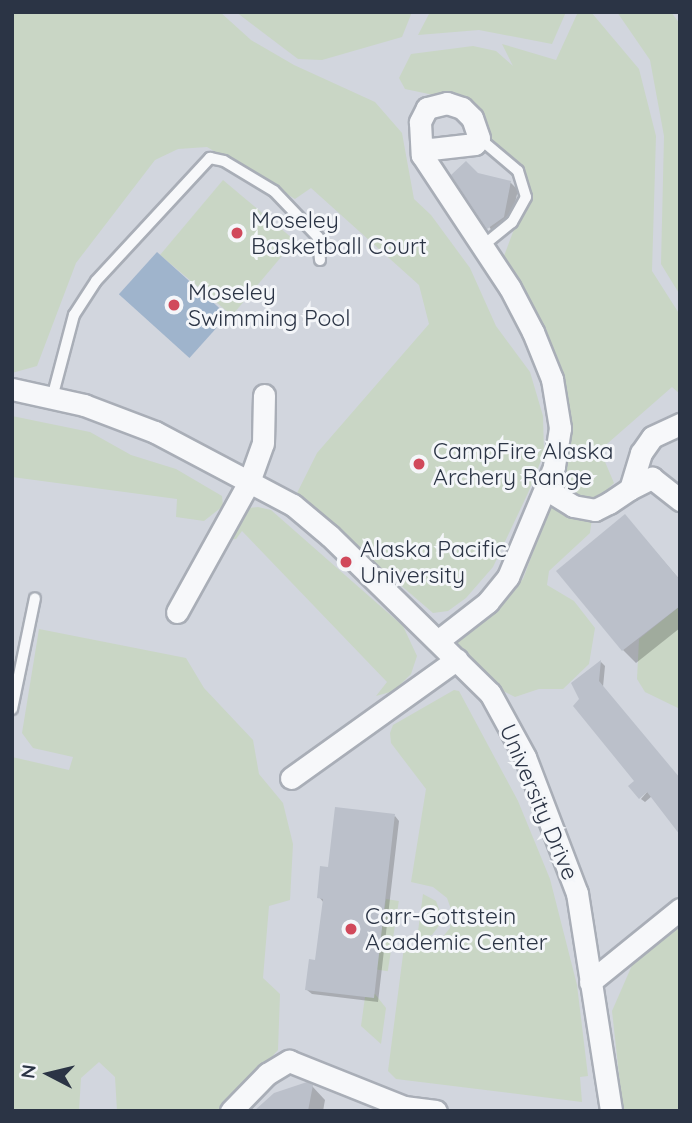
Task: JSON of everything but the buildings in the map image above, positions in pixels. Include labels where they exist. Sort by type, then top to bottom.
[{"type":"street","points":[[422,155],[431,149],[470,148],[479,138],[472,118],[462,108],[447,103],[427,108],[420,122],[422,155],[510,289],[552,379],[561,428],[546,489],[508,577],[488,602],[439,640]]},
{"type":"street","name":"University Drive","points":[[12,389],[52,398],[155,432],[293,505],[330,536],[439,640],[490,693],[525,757],[578,892],[611,1111]]},
{"type":"street","points":[[177,612],[249,482],[263,443],[264,395]]},
{"type":"street","points":[[630,489],[641,453],[652,437],[680,424]]},
{"type":"street","points":[[546,489],[573,506],[595,510],[652,478],[680,500]]},
{"type":"street","points":[[291,778],[457,659]]},
{"type":"street","points":[[590,982],[680,909]]},
{"type":"street","points":[[231,1111],[267,1074],[289,1061],[404,1107],[436,1111]]},
{"type":"lane","points":[[479,138],[518,171],[526,197],[512,222],[481,248]]},
{"type":"lane","points":[[52,398],[74,315],[96,281],[210,158],[274,191],[318,237],[320,260]]},
{"type":"lane","points":[[12,709],[35,598]]},
{"type":"shaded area","name":"Alaska Pacific University","points":[[12,12],[680,12],[680,1111],[12,1111]]},
{"type":"green space","points":[[12,12],[220,12],[251,40],[294,65],[375,102],[402,133],[414,199],[431,215],[470,268],[496,326],[530,372],[543,416],[544,453],[528,493],[493,567],[466,598],[448,611],[433,613],[296,495],[317,453],[429,324],[419,285],[311,188],[295,199],[207,147],[178,149],[155,160],[76,263],[37,366],[12,373]]},
{"type":"green space","points":[[236,12],[412,12],[402,37],[322,60],[298,59]]},
{"type":"green space","points":[[430,12],[566,12],[552,44],[479,30],[418,35]]},
{"type":"green space","points":[[578,12],[591,12],[639,69],[656,136],[652,271],[680,315],[680,394],[672,387],[600,450],[614,483],[595,501],[586,502],[556,490],[570,446],[566,408],[536,324],[504,256],[522,208],[523,172],[443,97],[405,89],[399,78],[411,54],[473,46],[496,51],[513,66],[502,44],[556,60]]},
{"type":"green space","points":[[617,12],[671,12],[680,24],[680,295],[661,264],[664,136],[650,60]]},
{"type":"green space","name":"Moseley Basketball Court","points":[[223,180],[295,240],[232,315],[160,255]]},
{"type":"green space","points":[[12,416],[90,432],[131,455],[176,469],[222,496],[223,506],[204,521],[176,517],[177,499],[12,477]]},
{"type":"green space","points":[[552,501],[592,518],[590,533],[549,571],[547,585],[574,601],[595,628],[589,664],[563,689],[539,689],[515,697],[491,685],[456,641],[523,579]]},
{"type":"green space","points":[[248,508],[271,510],[403,626],[417,656],[411,674],[394,691],[376,696],[387,682],[242,531],[236,539],[228,540],[236,519]]},
{"type":"green space","points":[[680,606],[680,709],[645,692],[637,679],[639,639]]},
{"type":"green space","points":[[39,629],[186,658],[204,688],[253,740],[259,774],[283,803],[293,844],[290,900],[269,906],[263,978],[280,994],[278,1050],[223,1111],[117,1111],[115,1077],[99,1062],[81,1078],[79,1111],[12,1111],[12,757],[69,770],[73,757],[33,748],[22,733]]},
{"type":"green space","points":[[454,690],[459,691],[518,801],[550,879],[577,985],[588,1076],[580,1077],[582,1102],[396,1079],[388,1071],[404,947],[436,945],[450,928],[452,912],[447,898],[433,887],[411,882],[426,789],[391,743],[390,733],[393,725]]},
{"type":"green space","points":[[423,894],[436,901],[443,920],[432,935],[417,939]]},
{"type":"green space","points":[[386,899],[399,901],[388,971],[375,969]]},
{"type":"green space","points":[[680,919],[680,1111],[623,1111],[612,1011],[633,963]]},
{"type":"green space","points":[[375,994],[386,1008],[381,1044],[361,1026],[365,997]]},
{"type":"water","name":"Moseley Swimming Pool","points":[[157,252],[228,316],[189,358],[119,294]]},
{"type":"place","name":"Moseley Basketball Court","points":[[237,233]]},
{"type":"place","name":"Moseley Swimming Pool","points":[[174,305]]},
{"type":"place","name":"CampFire Alaska Archery Range","points":[[419,464]]},
{"type":"place","name":"Alaska Pacific University","points":[[346,562]]},
{"type":"place","name":"Carr-Gottstein Academic Center","points":[[351,929]]}]
